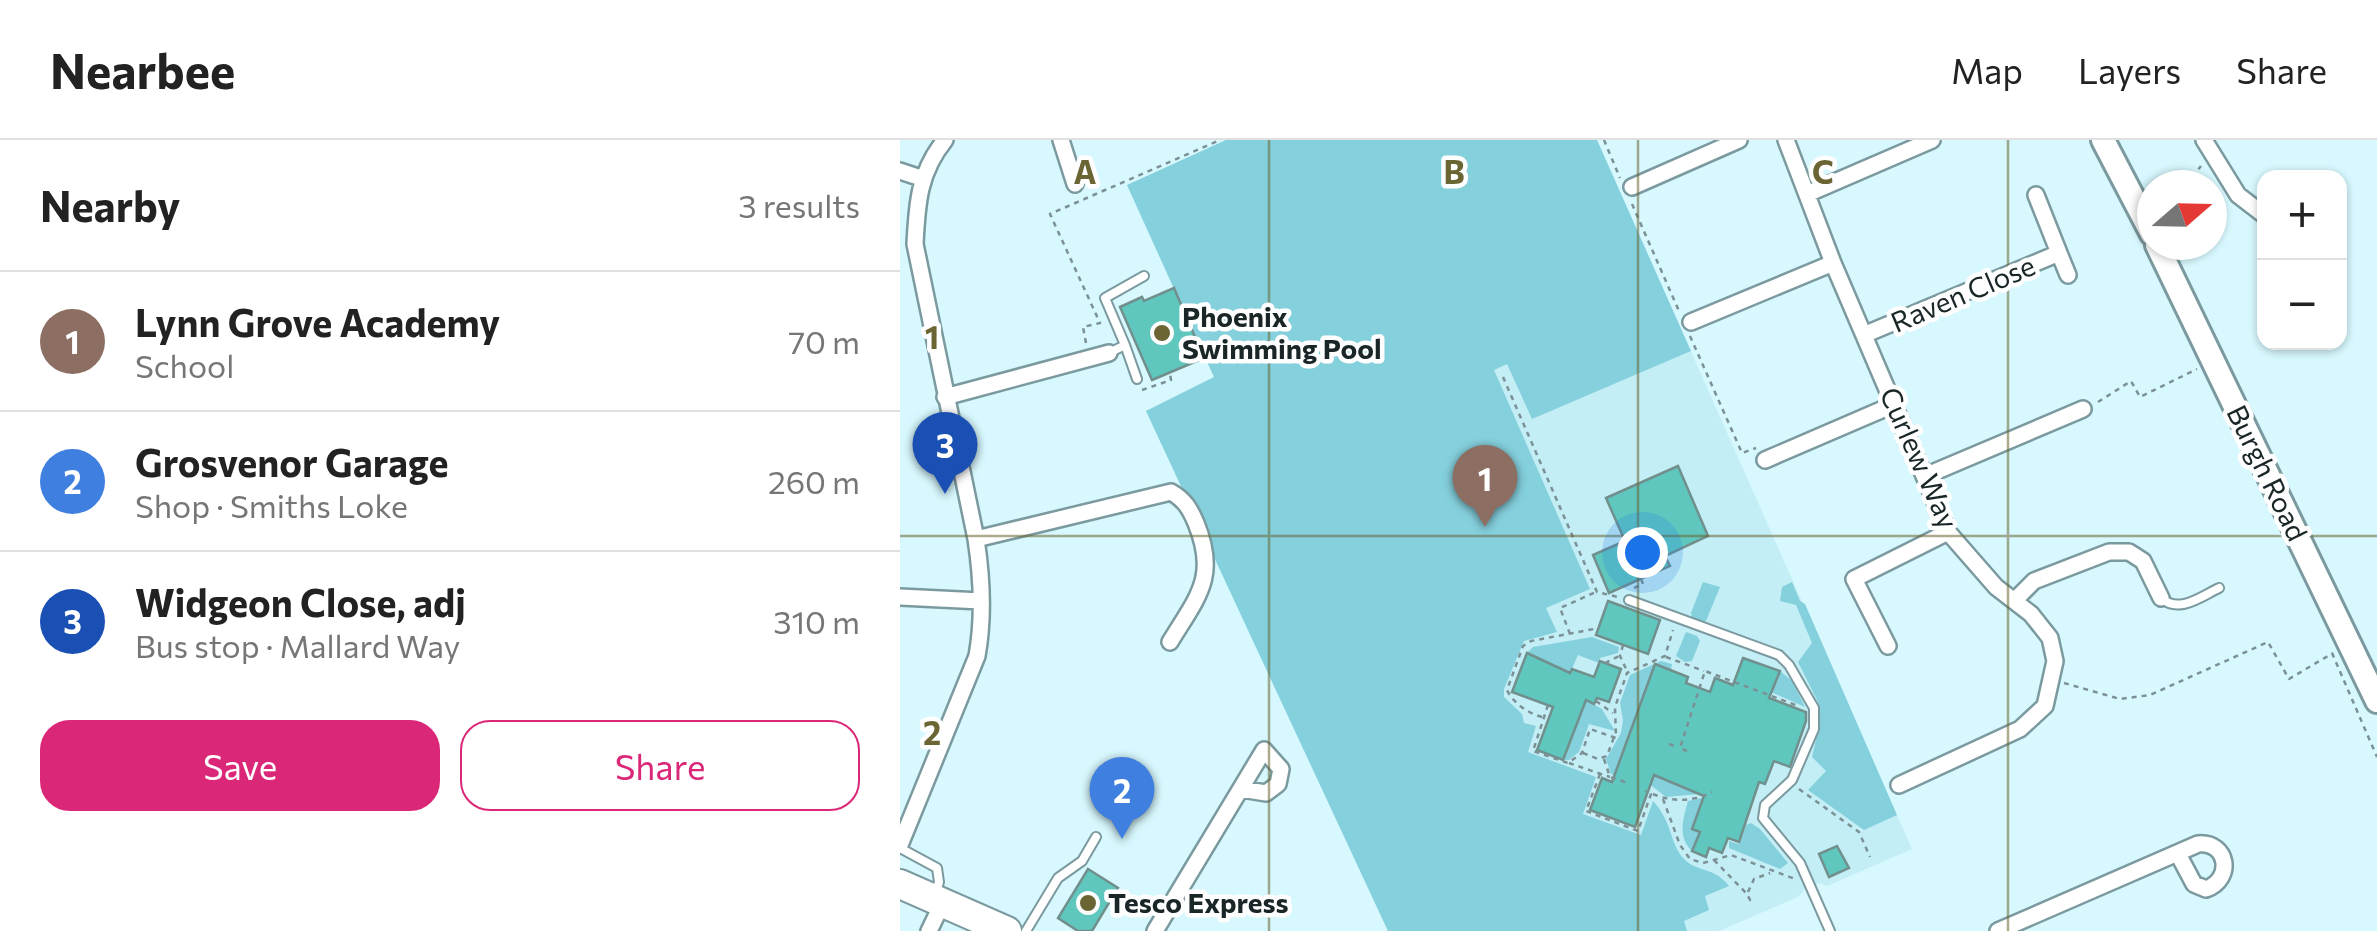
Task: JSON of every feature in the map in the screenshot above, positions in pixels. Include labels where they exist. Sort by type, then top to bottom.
[{"type":"highway","points":[[900,884],[1008,931]]},
{"type":"street","points":[[900,846],[977,656],[982,629],[976,539],[915,244],[922,178],[930,158],[945,140]]},
{"type":"street","points":[[1061,140],[1075,184]]},
{"type":"street","points":[[1632,187],[1739,140]]},
{"type":"street","name":"Curlew Way","points":[[1786,140],[1833,263],[1948,532],[1996,588],[2031,614],[2050,638],[2055,661],[2053,680]]},
{"type":"street","points":[[1808,194],[1932,140]]},
{"type":"street","points":[[2103,140],[2137,205]]},
{"type":"street","points":[[2204,140],[2238,196],[2257,210]]},
{"type":"street","points":[[900,171],[922,178]]},
{"type":"street","name":"Raven Close","points":[[2036,195],[2068,275]]},
{"type":"street","name":"Raven Close","points":[[1866,334],[2059,253]]},
{"type":"street","name":"Burgh Road","points":[[2165,260],[2377,701]]},
{"type":"street","points":[[1691,322],[1833,263]]},
{"type":"street","points":[[945,397],[1117,349]]},
{"type":"street","points":[[1765,460],[1895,404]]},
{"type":"street","points":[[1925,476],[2083,409]]},
{"type":"street","points":[[976,539],[1171,492],[1190,508],[1205,546],[1207,568],[1205,584],[1170,642]]},
{"type":"street","points":[[1888,646],[1854,579],[1948,532]]},
{"type":"street","points":[[2015,600],[2034,581],[2109,552],[2129,552],[2143,561],[2161,598]]},
{"type":"street","points":[[900,598],[981,600]]},
{"type":"street","points":[[1899,785],[2020,729],[2046,706],[2053,680]]},
{"type":"street","points":[[1155,931],[1241,789]]},
{"type":"street","points":[[1998,931],[2017,927],[2178,854]]},
{"type":"street","points":[[929,931],[938,901]]},
{"type":"lane","points":[[1137,379],[1117,349],[1105,298],[1144,276]]},
{"type":"lane","points":[[2161,598],[2169,605],[2180,606],[2219,588]]},
{"type":"lane","points":[[1629,600],[1779,655],[1804,688],[1814,712],[1814,729],[1790,782],[1765,805],[1763,818],[1792,852],[1830,931]]},
{"type":"lane","points":[[1026,931],[1058,878],[1082,862],[1096,837]]},
{"type":"lane","points":[[900,846],[937,868],[938,901]]},
{"type":"path","points":[[1090,359],[1083,328],[1100,323],[1050,214],[1220,140]]},
{"type":"path","points":[[1604,140],[1742,453],[1758,448],[1765,460]]},
{"type":"path","points":[[2083,409],[2131,381],[2140,397],[2214,361]]},
{"type":"path","points":[[1137,379],[1143,392],[1171,380],[1170,373]]},
{"type":"path","points":[[1504,377],[1597,592]]},
{"type":"path","points":[[1570,634],[1560,608],[1597,592],[1629,600]]},
{"type":"path","points":[[1628,673],[1665,656],[1676,619]]},
{"type":"path","points":[[1544,718],[1530,714],[1511,698],[1508,685],[1524,646],[1531,641],[1599,628]]},
{"type":"path","points":[[2053,680],[2120,698],[2150,694],[2268,642],[2290,679],[2332,654]]},
{"type":"path","points":[[1605,663],[1620,656],[1624,645]]},
{"type":"path","points":[[1582,753],[1598,759],[1607,756],[1618,732],[1614,714],[1628,673],[1620,656]]},
{"type":"path","points":[[1665,656],[1814,712]]},
{"type":"path","points":[[1674,671],[1676,662]]},
{"type":"path","points":[[1680,748],[1706,672]]},
{"type":"path","points":[[1596,700],[1614,714]]},
{"type":"path","points":[[1548,705],[1533,751],[1628,783]]},
{"type":"path","points":[[1568,763],[1582,753],[1590,729],[1614,737]]},
{"type":"path","points":[[1668,744],[1687,751]]},
{"type":"path","points":[[1603,758],[1610,777]]},
{"type":"path","points":[[1600,774],[1586,811],[1638,831],[1651,794]]},
{"type":"path","points":[[1790,782],[1859,832],[1870,857]]},
{"type":"path","points":[[1645,791],[1664,799],[1687,799],[1712,792]]},
{"type":"path","points":[[1664,799],[1683,851],[1690,859],[1712,860],[1731,854],[1797,880],[1807,878]]},
{"type":"path","points":[[1712,860],[1747,894],[1750,900],[1745,902]]},
{"type":"path","points":[[1747,894],[1754,879],[1773,872]]},
{"type":"shaded area","points":[[1226,140],[1597,140],[1912,849],[1827,886],[1820,883],[1806,888],[1798,897],[1719,931],[1388,931],[1146,411],[1214,377],[1127,185]]},
{"type":"shaded area","points":[[1226,140],[1597,140],[1691,351],[1532,419],[1507,364],[1494,370],[1590,589],[1546,608],[1557,632],[1524,641],[1504,697],[1522,714],[1524,723],[1536,726],[1528,752],[1596,777],[1583,814],[1641,835],[1653,801],[1683,858],[1717,875],[1729,886],[1705,896],[1709,910],[1684,921],[1687,931],[1388,931],[1146,411],[1214,377],[1127,185]]},
{"type":"shaded area","points":[[1703,582],[1720,587],[1706,621],[1697,623],[1691,613]]},
{"type":"shaded area","points":[[1792,582],[1897,815],[1864,830],[1808,790],[1826,771],[1812,757],[1820,722],[1818,702],[1798,662],[1812,643],[1796,605],[1780,601],[1782,587]]},
{"type":"shaded area","points":[[1686,632],[1700,641],[1692,661],[1685,662],[1676,656]]},
{"type":"shaded area","points":[[1592,637],[1619,647],[1618,653],[1600,658],[1599,663],[1578,655],[1570,673],[1527,653],[1533,647]]},
{"type":"shaded area","points":[[1661,661],[1672,664],[1671,670],[1650,676],[1619,761],[1634,768],[1629,780],[1611,774],[1606,759],[1621,733],[1620,703],[1630,675]]},
{"type":"shaded area","points":[[1780,671],[1792,681],[1805,707],[1771,692]]},
{"type":"shaded area","points":[[1586,700],[1602,709],[1615,731],[1589,724],[1579,752],[1563,760]]},
{"type":"shaded area","points":[[1651,774],[1699,794],[1666,797],[1648,783]]},
{"type":"shaded area","points":[[1706,797],[1692,829],[1700,832],[1692,851],[1683,834],[1686,808],[1688,801]]},
{"type":"shaded area","points":[[1751,823],[1788,863],[1780,869],[1729,848],[1729,841],[1739,844],[1746,825]]},
{"type":"building","name":"Phoenix Swimming Pool","points":[[1174,288],[1204,358],[1152,380],[1120,307]]},
{"type":"building","points":[[1678,466],[1708,536],[1665,556],[1670,566],[1609,593],[1593,555],[1625,541],[1606,498]]},
{"type":"building","points":[[1608,601],[1660,620],[1648,654],[1596,635]]},
{"type":"building","points":[[1527,653],[1570,673],[1572,669],[1594,677],[1600,661],[1621,669],[1609,702],[1597,698],[1594,704],[1586,700],[1563,760],[1537,750],[1553,707],[1512,692]]},
{"type":"building","points":[[1743,658],[1780,671],[1769,698],[1806,712],[1806,721],[1790,767],[1774,761],[1765,784],[1759,782],[1739,842],[1728,838],[1722,853],[1709,848],[1706,857],[1692,851],[1700,832],[1692,829],[1704,796],[1654,775],[1635,827],[1590,810],[1602,778],[1612,782],[1655,664],[1688,677],[1686,683],[1710,692],[1715,678],[1733,685]]},
{"type":"building","points":[[1837,846],[1849,868],[1829,877],[1819,854]]},
{"type":"building","name":"Tesco Express","points":[[1088,869],[1118,888],[1092,931],[1078,931],[1058,918]]},
{"type":"place","name":"Phoenix Swimming Pool","points":[[1162,333]]},
{"type":"place","name":"Widgeon Close, adj","points":[[945,494]]},
{"type":"place","name":"Lynn Grove Academy","points":[[1485,527]]},
{"type":"place","name":"Grosvenor Garage","points":[[1122,839]]},
{"type":"place","name":"Tesco Express","points":[[1088,903]]}]
